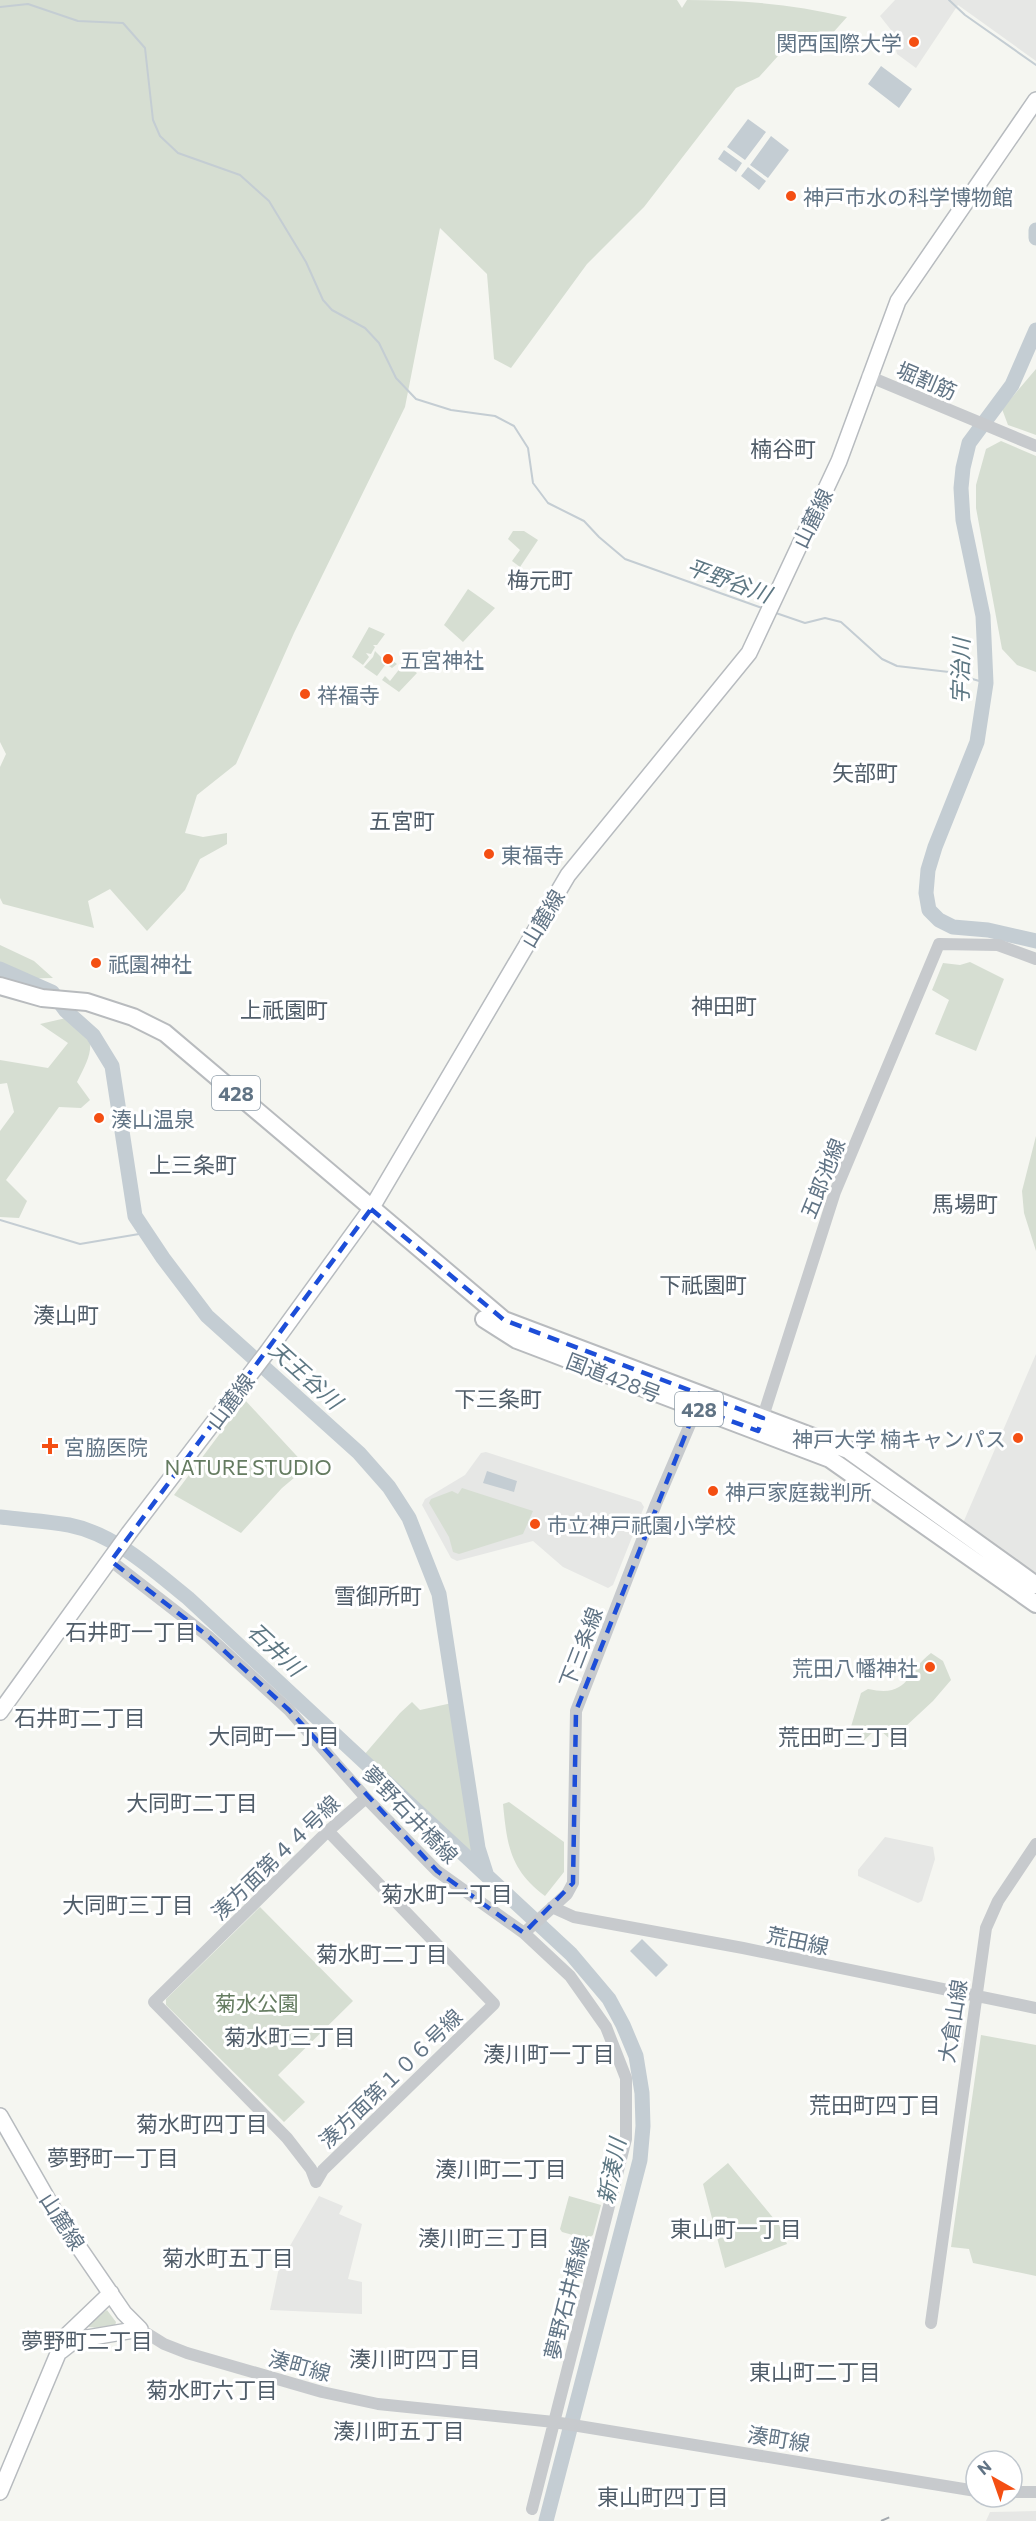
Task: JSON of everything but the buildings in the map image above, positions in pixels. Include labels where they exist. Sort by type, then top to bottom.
[{"type":"highway","name":"国道428号","points":[[0,986],[50,1000],[87,1002],[133,1017],[165,1033],[371,1209],[389,1237],[486,1320],[511,1338],[760,1424],[848,1450],[1036,1585]]},
{"type":"highway","name":"国道428号","points":[[760,1424],[830,1459],[1036,1604]]},
{"type":"main road","name":"山麓線","points":[[0,1712],[371,1209],[568,875],[749,653],[839,460],[868,376],[898,301],[1036,100]]},
{"type":"main road","name":"山麓線","points":[[0,2116],[56,2214],[111,2293],[140,2329]]},
{"type":"main road","points":[[0,2492],[64,2337],[111,2293]]},
{"type":"main road","points":[[58,2354],[75,2340],[140,2329]]},
{"type":"street","name":"堀割筋","points":[[868,376],[1036,446]]},
{"type":"street","name":"五郎池線","points":[[760,1424],[836,1192],[939,944],[998,945],[1036,959]]},
{"type":"street","name":"下三条線","points":[[527,1930],[567,1894],[573,1883],[576,1711],[656,1504],[700,1402]]},
{"type":"street","name":"夢野石井橋線","points":[[118,1550],[290,1710],[366,1798],[437,1871],[527,1930],[570,1976],[606,2027],[626,2078],[628,2103],[626,2139],[565,2424],[532,2509]]},
{"type":"street","name":"湊方面第４４号線","points":[[316,2182],[311,2169],[287,2138],[154,2001],[366,1798]]},
{"type":"street","name":"湊方面第１０６号線","points":[[316,2182],[323,2170],[494,2004],[328,1832]]},
{"type":"street","name":"大倉山線","points":[[931,2323],[986,1928],[998,1901],[1036,1844]]},
{"type":"street","name":"荒田線","points":[[552,1907],[574,1917],[736,1947],[1036,2008]]},
{"type":"street","name":"湊町線","points":[[140,2329],[164,2344],[187,2353],[322,2392],[378,2404],[565,2424],[964,2489]]},
{"type":"highlighted area","points":[[371,1209],[504,1320],[763,1418],[758,1431],[696,1408],[576,1711],[573,1883],[524,1933],[437,1871],[289,1710],[209,1637],[111,1561]]},
{"type":"shaded area","name":"関西国際大学","points":[[895,0],[1036,0],[1036,61],[958,5],[916,68],[897,54],[891,30],[880,16]]},
{"type":"shaded area","points":[[881,66],[912,89],[899,108],[868,84]]},
{"type":"shaded area","points":[[748,119],[766,132],[745,160],[727,147]]},
{"type":"shaded area","points":[[771,136],[789,150],[768,178],[750,165]]},
{"type":"shaded area","points":[[724,150],[742,163],[736,172],[718,159]]},
{"type":"shaded area","points":[[748,167],[766,181],[759,190],[741,176]]},
{"type":"shaded area","name":"神戸大学 楠キャンパス","points":[[1036,1354],[1036,1575],[963,1523]]},
{"type":"shaded area","name":"市立神戸祇園小学校","points":[[486,1452],[641,1502],[644,1507],[613,1585],[608,1588],[563,1567],[533,1541],[457,1561],[451,1558],[422,1505],[425,1499],[465,1475],[481,1453]]},
{"type":"shaded area","points":[[487,1471],[517,1481],[514,1492],[483,1483]]},
{"type":"shaded area","points":[[885,1837],[933,1847],[935,1859],[922,1901],[918,1903],[858,1876],[858,1870]]},
{"type":"shaded area","points":[[642,1939],[668,1965],[656,1977],[630,1951]]},
{"type":"shaded area","points":[[319,2196],[343,2206],[339,2214],[362,2224],[348,2279],[362,2282],[362,2314],[270,2310],[280,2263]]},
{"type":"shaded area","points":[[1036,2511],[1036,2521],[986,2521],[990,2512]]},
{"type":"green space","points":[[0,0],[677,0],[682,8],[687,0],[707,0],[787,6],[847,17],[814,54],[798,49],[778,56],[759,77],[736,88],[644,207],[587,264],[511,368],[494,359],[487,274],[440,228],[405,407],[294,633],[236,764],[197,795],[185,833],[203,837],[227,833],[227,844],[200,859],[185,890],[147,931],[110,889],[88,901],[94,928],[3,904],[0,898],[0,767],[6,754],[0,742]]},
{"type":"green space","points":[[1036,369],[1036,435],[1008,425],[1002,409]]},
{"type":"green space","points":[[1001,441],[1036,456],[1036,672],[1017,665],[1002,649],[976,508],[976,485],[986,449]]},
{"type":"green space","points":[[513,531],[524,531],[538,540],[520,567],[512,561],[520,550],[508,539]]},
{"type":"green space","points":[[468,589],[495,608],[463,642],[444,625]]},
{"type":"green space","points":[[369,627],[385,634],[377,645],[373,645],[375,647],[371,654],[366,653],[369,657],[363,665],[352,657]]},
{"type":"green space","points":[[375,651],[386,662],[389,658],[397,664],[392,668],[386,664],[377,676],[364,667]]},
{"type":"green space","points":[[401,667],[410,668],[417,673],[399,692],[382,680],[385,676],[390,681]]},
{"type":"green space","points":[[0,945],[34,961],[53,978],[9,979],[0,976]]},
{"type":"green space","points":[[970,962],[1004,979],[976,1051],[935,1034],[949,1000],[932,990],[943,963],[960,965]]},
{"type":"green space","points":[[66,1018],[85,1025],[88,1033],[89,1054],[77,1082],[90,1100],[81,1108],[59,1107],[6,1180],[27,1201],[19,1218],[0,1217],[0,1131],[14,1112],[7,1083],[0,1084],[0,1060],[48,1068],[68,1043],[40,1024]]},
{"type":"green space","points":[[1036,1136],[1036,1251],[1024,1213],[1022,1191]]},
{"type":"green space","name":"NATURE STUDIO","points":[[245,1400],[307,1467],[282,1488],[241,1533],[174,1495]]},
{"type":"green space","points":[[462,1488],[533,1511],[523,1534],[459,1554],[453,1552],[449,1537],[429,1503],[431,1499],[452,1491],[458,1494]]},
{"type":"green space","points":[[931,1653],[943,1661],[951,1680],[933,1701],[891,1740],[881,1731],[874,1731],[858,1746],[850,1730],[861,1693],[868,1689],[882,1691],[900,1687]]},
{"type":"green space","points":[[412,1702],[420,1710],[452,1703],[478,1859],[364,1755]]},
{"type":"green space","points":[[509,1802],[564,1842],[564,1872],[545,1896],[524,1876],[512,1856],[506,1832],[503,1804]]},
{"type":"green space","name":"菊水公園","points":[[260,1907],[353,2001],[278,2075],[305,2102],[284,2122],[166,2005],[166,1999]]},
{"type":"green space","points":[[981,2035],[1036,2045],[1036,2276],[973,2263],[969,2249],[951,2247]]},
{"type":"green space","points":[[728,2163],[779,2225],[787,2244],[725,2268],[703,2184]]},
{"type":"green space","points":[[569,2196],[601,2205],[593,2235],[587,2239],[562,2232],[560,2229]]},
{"type":"green space","points":[[107,2310],[116,2322],[115,2326],[110,2329],[89,2327],[89,2322]]},
{"type":"waterway","name":"宇治川","points":[[949,0],[965,15],[1036,65]]},
{"type":"waterway","points":[[0,7],[28,4],[78,21],[123,23],[145,48],[153,120],[160,136],[178,153],[240,175],[269,201],[306,262],[323,300],[332,310],[365,328],[379,343],[396,378],[416,399],[451,410],[495,416],[514,426],[528,448],[533,483],[548,503],[584,521],[625,559],[762,608]]},
{"type":"waterway","name":"宇治川","points":[[1036,230],[1036,238]]},
{"type":"waterway","name":"宇治川","points":[[1036,330],[1012,385],[969,443],[963,468],[961,488],[963,520],[983,616],[986,683],[977,742],[935,847],[928,870],[926,893],[929,910],[939,920],[953,927],[988,930],[1036,941]]},
{"type":"waterway","name":"平野谷川","points":[[773,612],[805,623],[825,618],[841,622],[882,659],[897,666],[949,672],[986,683]]},
{"type":"waterway","name":"天王谷川","points":[[0,969],[52,992],[66,1011],[93,1035],[112,1066],[135,1216],[163,1258],[207,1316],[359,1453],[389,1487],[409,1518],[439,1594],[478,1848],[486,1873]]},
{"type":"waterway","points":[[0,1220],[80,1244],[145,1233]]},
{"type":"waterway","name":"新湊川","points":[[0,1517],[69,1525],[86,1530],[102,1536],[133,1554],[161,1576],[188,1598],[571,1954],[609,1999],[636,2056],[642,2093],[643,2126],[640,2160],[546,2521]]},
{"type":"railway","points":[[881,2521],[890,2517]]},
{"type":"place","name":"関西国際大学","points":[[914,42]]},
{"type":"place","name":"神戸市水の科学博物館","points":[[791,196]]},
{"type":"place","name":"五宮神社","points":[[388,659]]},
{"type":"place","name":"祥福寺","points":[[305,694]]},
{"type":"place","name":"東福寺","points":[[489,854]]},
{"type":"place","name":"祇園神社","points":[[96,963]]},
{"type":"place","name":"湊山温泉","points":[[99,1118]]},
{"type":"place","name":"神戸大学 楠キャンパス","points":[[1018,1438]]},
{"type":"place","name":"宮脇医院","points":[[50,1446]]},
{"type":"place","name":"神戸家庭裁判所","points":[[713,1491]]},
{"type":"place","name":"市立神戸祇園小学校","points":[[535,1524]]},
{"type":"place","name":"荒田八幡神社","points":[[930,1667]]},
{"type":"district","name":"楠谷町","points":[[783,448]]},
{"type":"district","name":"梅元町","points":[[540,579]]},
{"type":"district","name":"矢部町","points":[[865,772]]},
{"type":"district","name":"五宮町","points":[[402,820]]},
{"type":"district","name":"神田町","points":[[724,1005]]},
{"type":"district","name":"上祇園町","points":[[284,1009]]},
{"type":"district","name":"上三条町","points":[[193,1164]]},
{"type":"district","name":"馬場町","points":[[965,1203]]},
{"type":"district","name":"下祇園町","points":[[703,1284]]},
{"type":"district","name":"湊山町","points":[[66,1314]]},
{"type":"district","name":"下三条町","points":[[498,1398]]},
{"type":"district","name":"雪御所町","points":[[378,1595]]},
{"type":"district","name":"石井町一丁目","points":[[131,1631]]},
{"type":"district","name":"石井町二丁目","points":[[80,1717]]},
{"type":"district","name":"大同町一丁目","points":[[274,1735]]},
{"type":"district","name":"荒田町三丁目","points":[[844,1736]]},
{"type":"district","name":"大同町二丁目","points":[[192,1802]]},
{"type":"district","name":"菊水町一丁目","points":[[447,1893]]},
{"type":"district","name":"大同町三丁目","points":[[128,1904]]},
{"type":"district","name":"菊水町二丁目","points":[[382,1953]]},
{"type":"district","name":"菊水町三丁目","points":[[290,2036]]},
{"type":"district","name":"湊川町一丁目","points":[[549,2053]]},
{"type":"district","name":"荒田町四丁目","points":[[875,2104]]},
{"type":"district","name":"菊水町四丁目","points":[[202,2123]]},
{"type":"district","name":"夢野町一丁目","points":[[113,2157]]},
{"type":"district","name":"湊川町二丁目","points":[[501,2168]]},
{"type":"district","name":"東山町一丁目","points":[[736,2228]]},
{"type":"district","name":"湊川町三丁目","points":[[484,2237]]},
{"type":"district","name":"菊水町五丁目","points":[[228,2257]]},
{"type":"district","name":"夢野町二丁目","points":[[87,2340]]},
{"type":"district","name":"湊川町四丁目","points":[[415,2358]]},
{"type":"district","name":"東山町二丁目","points":[[815,2371]]},
{"type":"district","name":"菊水町六丁目","points":[[212,2389]]},
{"type":"district","name":"湊川町五丁目","points":[[399,2430]]},
{"type":"district","name":"東山町四丁目","points":[[663,2496]]},
{"type":"water label","name":"石井川","points":[[276,1649]]}]
